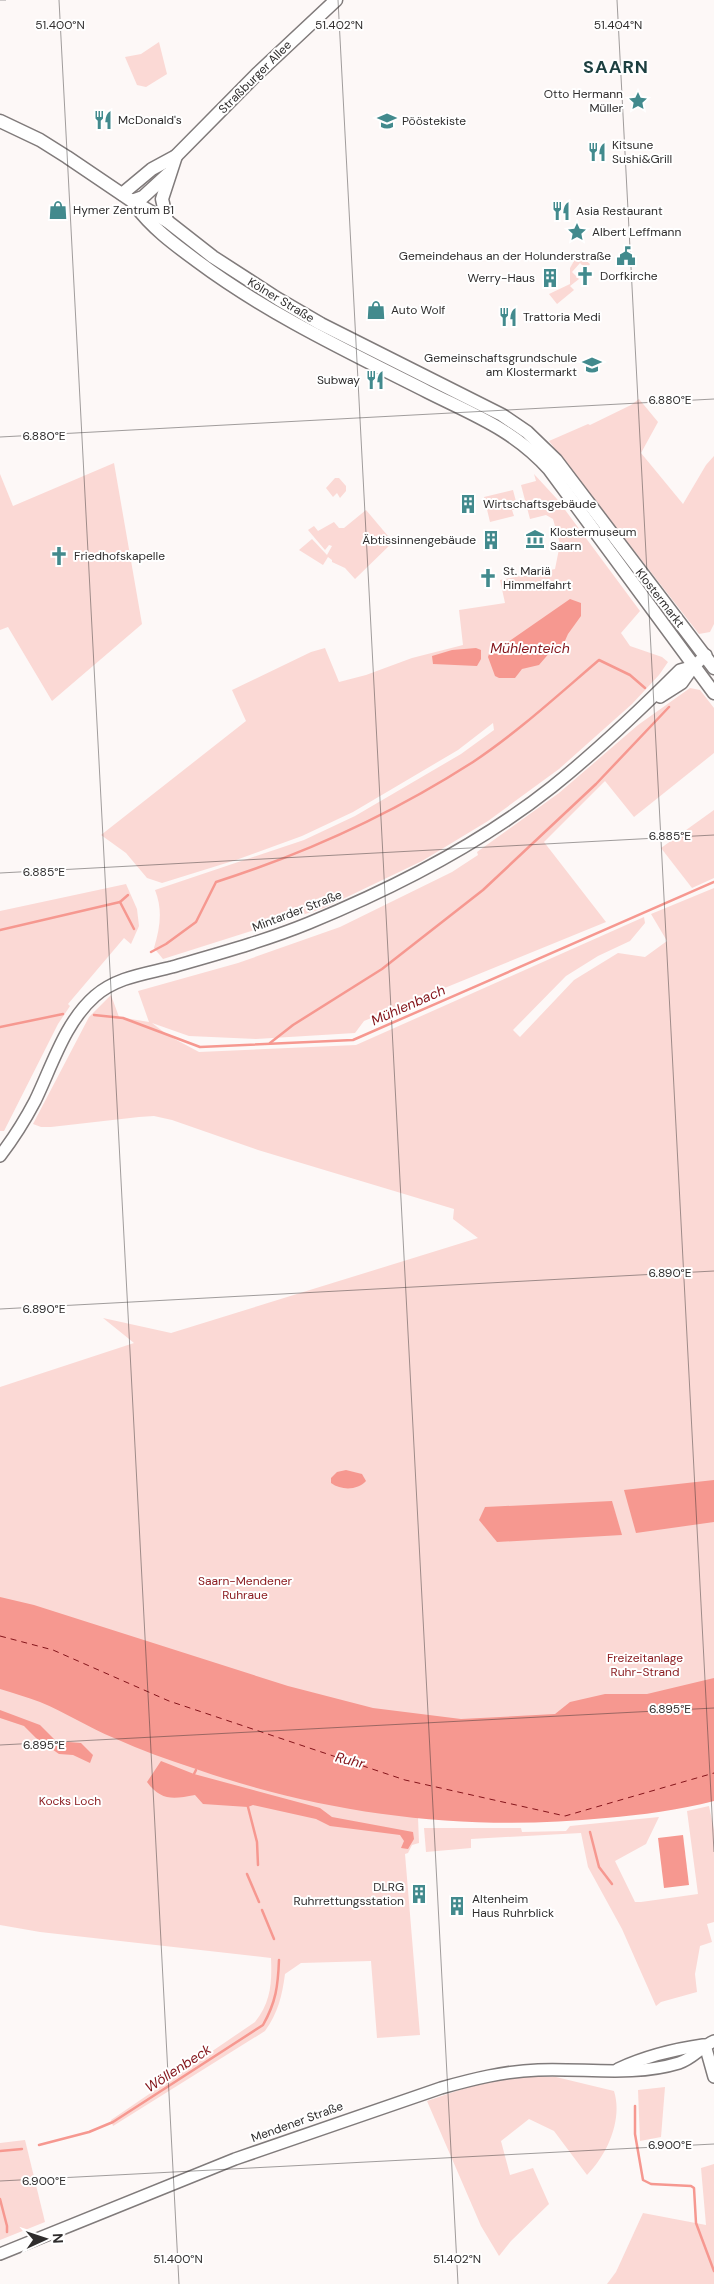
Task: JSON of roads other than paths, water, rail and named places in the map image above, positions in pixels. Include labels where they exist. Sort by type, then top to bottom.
[{"type":"main road","name":"Straßburger Allee","points":[[127,198],[152,169],[176,156],[257,74],[336,0]]},
{"type":"main road","name":"Kölner Straße","points":[[0,121],[40,140],[127,198],[168,221],[213,256],[278,299],[321,324],[440,383]]},
{"type":"main road","name":"Straßburger Allee","points":[[127,198],[143,197],[170,172],[176,156]]},
{"type":"main road","points":[[168,221],[163,211],[162,199],[170,172]]},
{"type":"main road","name":"Kölner Straße","points":[[127,198],[150,225],[168,240],[243,294],[315,335],[430,393]]},
{"type":"main road","name":"Klostermarkt","points":[[440,383],[502,415],[528,432],[542,445],[556,460],[629,559],[714,668]]},
{"type":"main road","name":"Klostermarkt","points":[[430,393],[510,433],[535,454],[714,693]]},
{"type":"main road","name":"Mintarder Straße","points":[[0,1156],[34,1103],[61,1044],[78,1015],[103,989],[126,978],[172,966],[307,924],[394,886],[441,861],[550,789],[643,708],[682,683],[694,666],[706,656]]},
{"type":"main road","points":[[710,2043],[714,2077]]},
{"type":"main road","name":"Mendener Straße","points":[[0,2254],[235,2159],[441,2088],[473,2079],[507,2073],[538,2070],[634,2071],[673,2065],[686,2060],[710,2043]]},
{"type":"water","name":"Mühlenteich","points":[[570,599],[581,603],[581,616],[564,643],[551,651],[539,665],[522,669],[515,678],[499,678],[495,676],[488,657],[490,651],[495,646],[508,642]]},
{"type":"water","points":[[476,648],[481,650],[481,659],[477,666],[433,664],[432,656],[452,650]]},
{"type":"water","points":[[346,1470],[362,1474],[366,1481],[354,1488],[335,1486],[331,1483],[331,1478],[337,1472]]},
{"type":"water","points":[[714,1480],[714,1522],[636,1533],[624,1490]]},
{"type":"water","points":[[612,1501],[622,1535],[497,1542],[479,1520],[485,1507]]},
{"type":"water","name":"Ruhr","points":[[0,1597],[34,1605],[288,1686],[373,1708],[461,1719],[555,1714],[570,1702],[605,1694],[647,1694],[714,1678],[714,1801],[674,1810],[620,1817],[554,1822],[502,1823],[398,1816],[296,1798],[246,1785],[144,1751],[105,1734],[59,1710],[0,1689]]},
{"type":"water","points":[[0,1710],[40,1725],[56,1741],[81,1743],[93,1755],[90,1763],[73,1755],[59,1754],[36,1738],[24,1726],[0,1718]]},
{"type":"water","points":[[161,1761],[194,1774],[320,1808],[332,1817],[413,1832],[414,1839],[408,1849],[401,1848],[404,1841],[400,1835],[330,1826],[316,1819],[253,1805],[248,1807],[203,1804],[195,1795],[174,1798],[163,1796],[157,1793],[147,1782]]},
{"type":"water","points":[[683,1835],[689,1885],[664,1888],[658,1838]]},
{"type":"waterway","points":[[151,952],[166,944],[196,922],[216,882],[316,845],[411,799],[473,762],[506,738],[599,660],[630,675],[645,688]]},
{"type":"waterway","points":[[270,1043],[293,1025],[382,969],[483,890],[596,784],[669,707]]},
{"type":"waterway","name":"Mühlenbach","points":[[94,1015],[123,1018],[200,1047],[353,1040],[714,882]]},
{"type":"waterway","name":"Mühlenbach","points":[[120,902],[128,895]]},
{"type":"waterway","points":[[0,930],[120,902],[134,929]]},
{"type":"waterway","name":"Mühlenbach","points":[[0,1027],[63,1014]]},
{"type":"waterway","points":[[194,1774],[196,1770]]},
{"type":"waterway","name":"Wöllenbeck","points":[[248,1807],[257,1842],[258,1865]]},
{"type":"waterway","points":[[590,1832],[599,1867],[612,1884]]},
{"type":"waterway","name":"Wöllenbeck","points":[[247,1874],[259,1902]]},
{"type":"waterway","name":"Wöllenbeck","points":[[262,1910],[274,1939]]},
{"type":"waterway","name":"Wöllenbeck","points":[[39,2145],[89,2132],[113,2122],[263,2025],[276,1994],[279,1960]]},
{"type":"waterway","points":[[635,2106],[635,2134],[643,2180],[651,2184],[691,2186],[694,2188],[696,2223],[714,2271]]},
{"type":"waterway","name":"Wöllenbeck","points":[[0,2151],[22,2149]]},
{"type":"waterway","name":"Wöllenbeck","points":[[0,2199],[7,2232]]},
{"type":"place","name":"Otto Hermann Müller","points":[[638,101]]},
{"type":"place","name":"McDonald's","points":[[103,120]]},
{"type":"place","name":"Pööstekiste","points":[[387,121]]},
{"type":"place","name":"Kitsune Sushi&Grill","points":[[597,152]]},
{"type":"place","name":"Hymer Zentrum B1","points":[[58,210]]},
{"type":"place","name":"Asia Restaurant","points":[[561,211]]},
{"type":"place","name":"Albert Leffmann","points":[[577,232]]},
{"type":"place","name":"Gemeindehaus an der Holunderstraße","points":[[626,256]]},
{"type":"place","name":"Dorfkirche","points":[[585,276]]},
{"type":"place","name":"Werry-Haus","points":[[550,278]]},
{"type":"place","name":"Auto Wolf","points":[[376,310]]},
{"type":"place","name":"Trattoria Medi","points":[[508,317]]},
{"type":"place","name":"Gemeinschaftsgrundschule am Klostermarkt","points":[[592,365]]},
{"type":"place","name":"Subway","points":[[375,380]]},
{"type":"place","name":"Wirtschaftsgebäude","points":[[468,504]]},
{"type":"place","name":"Klostermuseum Saarn","points":[[535,539]]},
{"type":"place","name":"Äbtissinnengebäude","points":[[491,540]]},
{"type":"place","name":"Friedhofskapelle","points":[[59,556]]},
{"type":"place","name":"St. Mariä Himmelfahrt","points":[[488,578]]},
{"type":"place","name":"DLRG Ruhrrettungsstation","points":[[419,1894]]},
{"type":"place","name":"Altenheim Haus Ruhrblick","points":[[457,1906]]},
{"type":"district","name":"SAARN","points":[[616,67]]},
{"type":"park label","name":"Saarn-Mendener Ruhraue","points":[[245,1588]]},
{"type":"park label","name":"Freizeitanlage Ruhr-Strand","points":[[645,1665]]},
{"type":"park label","name":"Kocks Loch","points":[[70,1801]]}]
